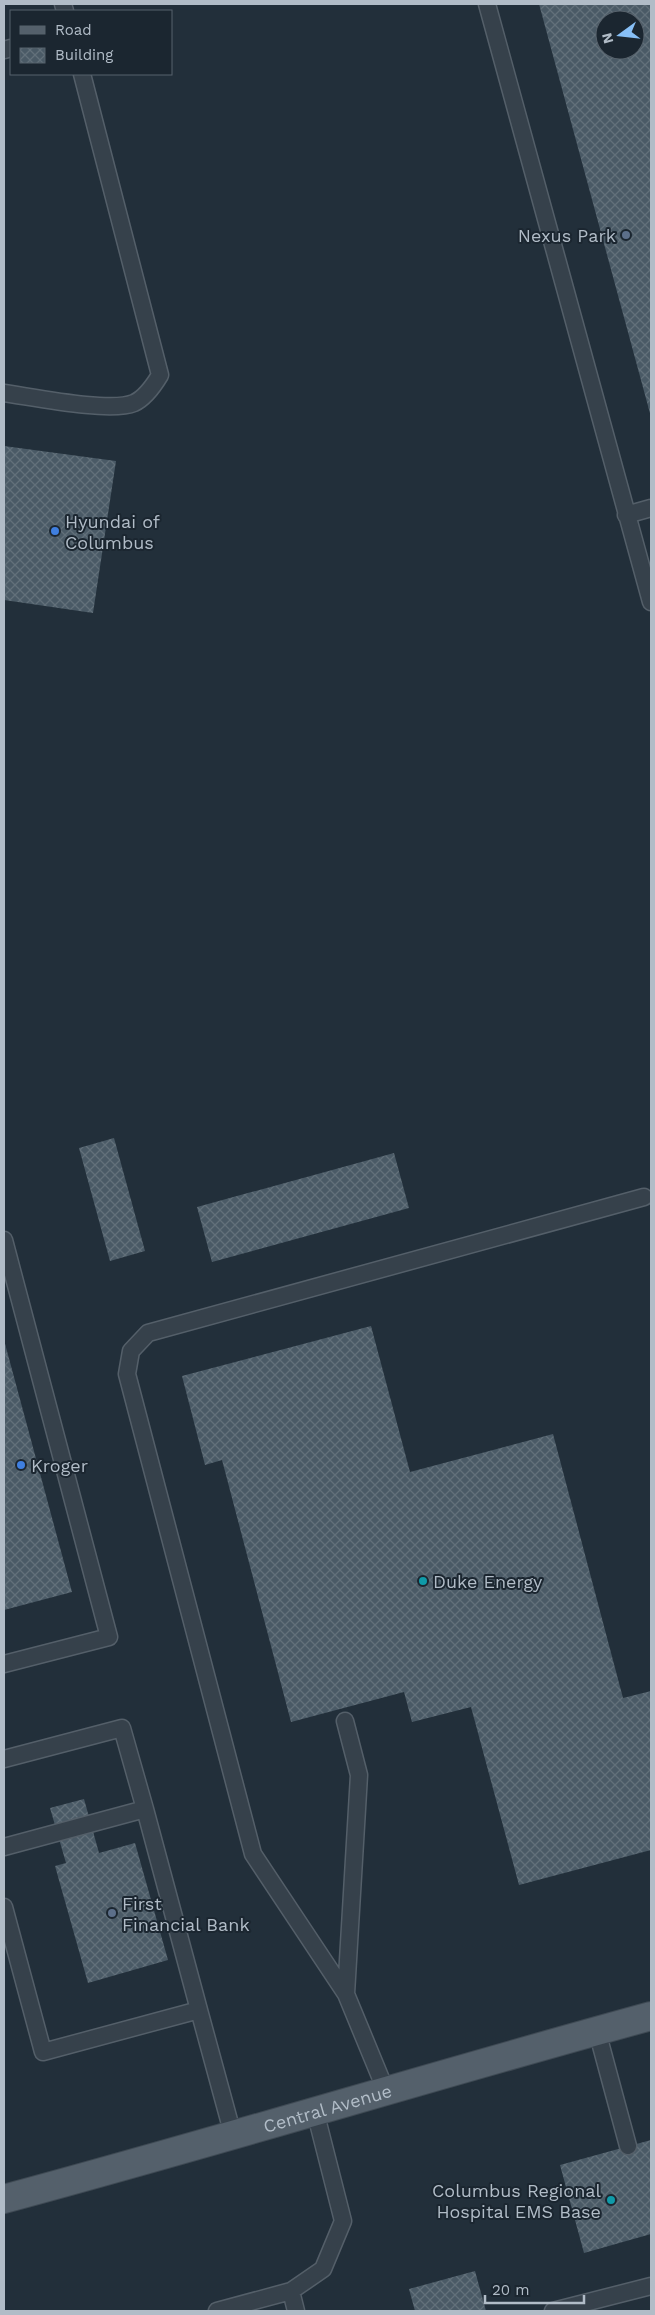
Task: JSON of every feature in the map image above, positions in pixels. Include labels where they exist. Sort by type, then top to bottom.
[{"type":"main road","name":"Central Avenue","points":[[4,2199],[651,2016]]},
{"type":"lane","points":[[487,4],[651,602]]},
{"type":"lane","points":[[4,393],[113,408],[135,403],[150,389],[160,375],[82,75]]},
{"type":"lane","points":[[626,515],[651,508]]},
{"type":"lane","points":[[386,2091],[346,1994],[252,1854],[127,1374],[131,1351],[148,1333],[644,1197]]},
{"type":"lane","points":[[4,1240],[109,1636],[4,1664]]},
{"type":"lane","points":[[345,1721],[359,1775],[346,1994]]},
{"type":"lane","points":[[4,1759],[122,1728],[233,2135]]},
{"type":"lane","points":[[4,1847],[145,1809]]},
{"type":"lane","points":[[4,1907],[43,2052],[199,2010]]},
{"type":"lane","points":[[597,2031],[628,2146]]},
{"type":"lane","points":[[217,2311],[291,2291],[323,2269],[343,2221],[315,2112]]},
{"type":"lane","points":[[553,2311],[651,2286]]},
{"type":"lane","points":[[291,2291],[296,2311]]},
{"type":"building","name":"Nexus Park","points":[[539,4],[651,4],[651,417]]},
{"type":"building","name":"Hyundai of Columbus","points":[[4,446],[116,461],[93,613],[4,600]]},
{"type":"building","points":[[114,1138],[145,1251],[110,1261],[79,1148]]},
{"type":"building","points":[[394,1153],[409,1208],[212,1262],[197,1207]]},
{"type":"building","name":"Duke Energy","points":[[371,1326],[410,1472],[553,1434],[623,1698],[651,1691],[651,1850],[519,1885],[471,1707],[412,1722],[404,1692],[291,1722],[222,1460],[205,1465],[182,1376]]},
{"type":"building","name":"Kroger","points":[[4,1340],[72,1592],[4,1610]]},
{"type":"building","name":"First Financial Bank","points":[[84,1799],[99,1853],[135,1843],[168,1960],[88,1983],[55,1866],[66,1863],[50,1808]]},
{"type":"building","name":"Columbus Regional Hospital EMS Base","points":[[651,2140],[651,2234],[584,2253],[560,2165]]},
{"type":"building","points":[[475,2271],[486,2311],[415,2311],[409,2289]]},
{"type":"place","name":"Nexus Park","points":[[626,235]]},
{"type":"place","name":"Hyundai of Columbus","points":[[55,531]]},
{"type":"place","name":"Kroger","points":[[21,1465]]},
{"type":"place","name":"Duke Energy","points":[[423,1581]]},
{"type":"place","name":"First Financial Bank","points":[[112,1913]]},
{"type":"place","name":"Columbus Regional Hospital EMS Base","points":[[611,2200]]}]
